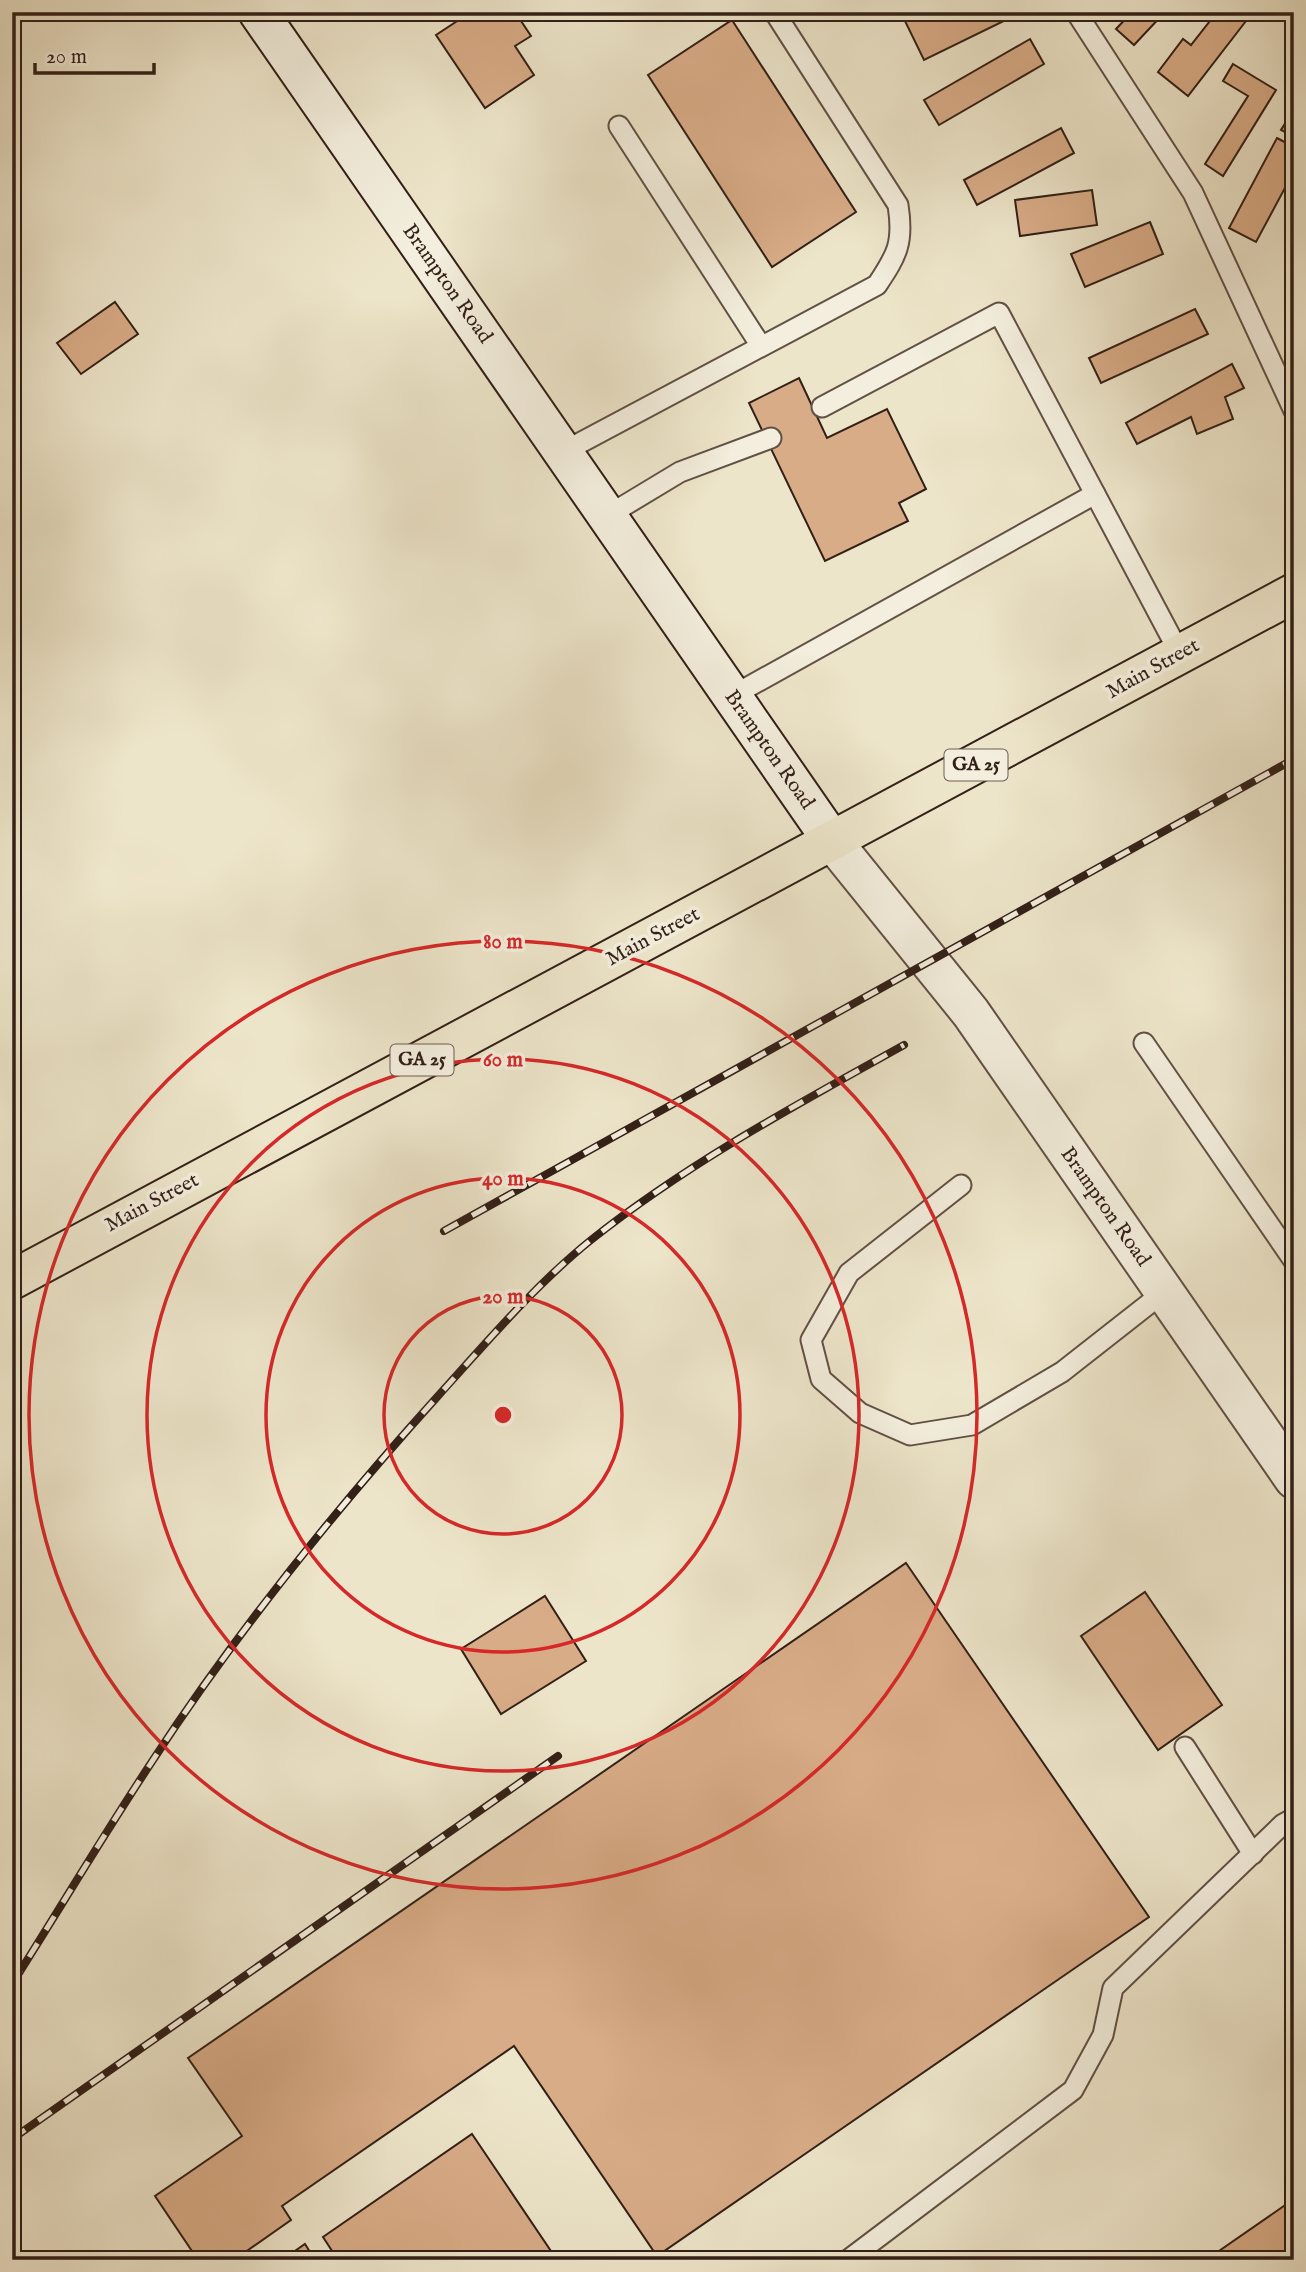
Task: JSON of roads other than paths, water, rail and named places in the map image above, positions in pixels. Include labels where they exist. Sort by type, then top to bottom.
[{"type":"main road","name":"Brampton Road","points":[[258,12],[832,842],[971,1013],[1294,1479]]},
{"type":"main road","name":"Main Street","points":[[12,1280],[125,1217],[832,842],[1294,593]]},
{"type":"lane","points":[[1076,12],[1193,193],[1294,411]]},
{"type":"lane","points":[[563,453],[877,285],[898,254],[901,227],[898,205],[775,13]]},
{"type":"lane","points":[[620,126],[761,346]]},
{"type":"lane","points":[[822,407],[999,313],[1180,654]]},
{"type":"lane","points":[[607,516],[680,472],[771,438]]},
{"type":"lane","points":[[732,696],[1095,494]]},
{"type":"lane","points":[[1144,1044],[1294,1261]]},
{"type":"lane","points":[[961,1185],[849,1273],[811,1340],[821,1379],[860,1413],[910,1435],[972,1425],[1062,1372],[1164,1292]]},
{"type":"lane","points":[[1185,1747],[1253,1854]]},
{"type":"lane","points":[[848,2260],[1073,2090],[1103,2035],[1113,1988],[1283,1824],[1294,1818]]},
{"type":"railway","points":[[444,1231],[1294,759]]},
{"type":"railway","points":[[12,1984],[153,1760],[218,1665],[288,1573],[362,1483],[512,1315],[570,1257],[666,1185],[743,1136],[904,1045]]},
{"type":"railway","points":[[12,2139],[558,1756]]}]
